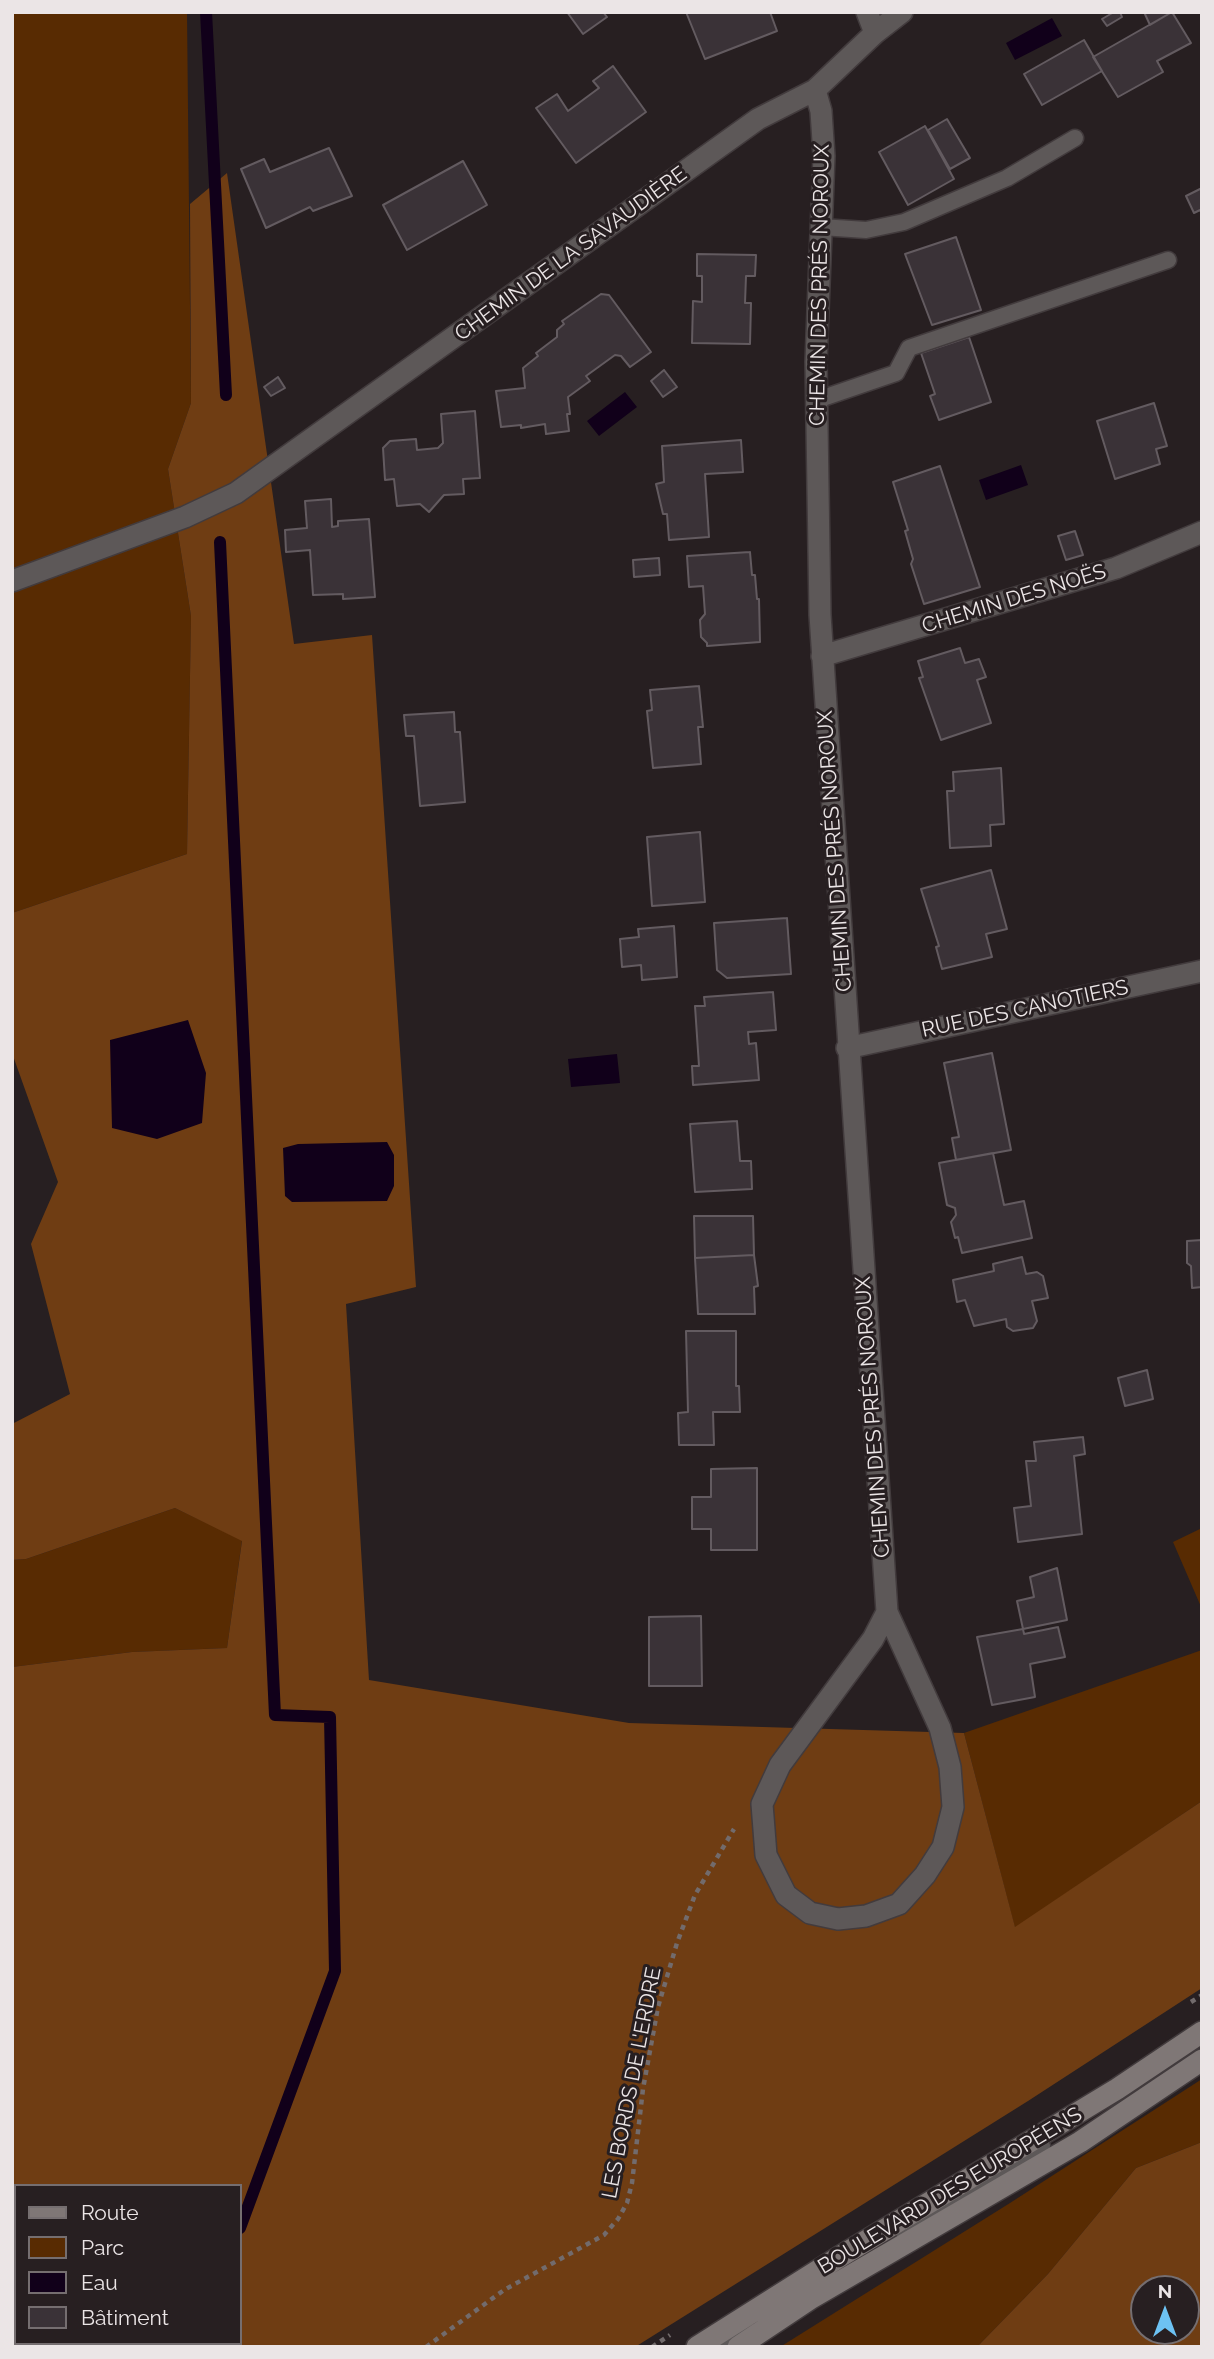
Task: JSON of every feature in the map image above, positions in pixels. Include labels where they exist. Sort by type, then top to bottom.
[{"type":"main road","name":"BOULEVARD DES EUROPÉENS","points":[[697,2347],[841,2256],[1117,2089],[1202,2032]]},
{"type":"main road","name":"BOULEVARD DES EUROPÉENS","points":[[737,2347],[810,2299],[1080,2142],[1202,2060]]},
{"type":"street","points":[[867,12],[875,33]]},
{"type":"street","name":"CHEMIN DE LA SAVAUDIÈRE","points":[[12,581],[185,517],[236,493],[758,119],[815,90],[875,33],[902,12]]},
{"type":"street","name":"CHEMIN DES PRÉS NOROUX","points":[[815,90],[821,111],[824,156],[817,400],[822,656],[887,1612],[940,1728],[950,1767],[953,1807],[943,1847],[925,1875],[900,1904],[866,1916],[838,1919],[810,1913],[786,1895],[766,1855],[762,1804],[780,1765],[873,1639],[887,1612]]},
{"type":"street","name":"CHEMIN DES NOËS","points":[[822,656],[1116,568],[1202,532]]},
{"type":"street","name":"RUE DES CANOTIERS","points":[[847,1048],[1202,971]]},
{"type":"lane","points":[[821,227],[866,230],[904,222],[1007,178],[1075,138]]},
{"type":"lane","points":[[817,400],[897,373],[909,348],[1168,260]]},
{"type":"lane","points":[[720,2347],[1202,2044]]},
{"type":"path","name":"LES BORDS DE L'ERDRE","points":[[426,2347],[504,2290],[604,2235],[618,2219],[627,2203],[632,2183],[643,2089],[658,2007],[695,1895],[736,1827]]},
{"type":"green space","points":[[12,12],[187,12],[191,403],[168,469],[191,616],[187,854],[12,913]]},
{"type":"green space","points":[[175,1508],[242,1540],[227,1648],[132,1652],[12,1667],[12,1560],[26,1559]]},
{"type":"green space","points":[[1202,1528],[1202,1609],[1173,1542]]},
{"type":"green space","points":[[1202,1650],[1202,1801],[1015,1928],[964,1733]]},
{"type":"green space","points":[[1202,2079],[1202,2142],[1136,2168],[1048,2274],[977,2347],[780,2347],[1010,2203]]},
{"type":"green space","points":[[12,2240],[16,2347],[12,2347]]},
{"type":"shaded area","points":[[227,173],[294,644],[372,635],[416,1287],[346,1304],[369,1680],[629,1723],[964,1733],[1015,1927],[1202,1801],[1202,1988],[1028,2101],[635,2347],[16,2347],[242,2345],[242,2184],[14,2184],[14,2241],[12,2240],[12,1667],[132,1652],[227,1648],[242,1541],[175,1508],[26,1559],[12,1560],[12,1424],[70,1394],[31,1244],[58,1182],[12,1053],[12,913],[187,854],[191,616],[168,469],[191,403],[190,204]]},
{"type":"shaded area","points":[[1202,2142],[1202,2347],[977,2347],[1048,2274],[1136,2168]]},
{"type":"water","points":[[1052,18],[1062,36],[1015,60],[1006,43]]},
{"type":"water","points":[[625,392],[637,407],[599,436],[587,421]]},
{"type":"water","points":[[1021,465],[1028,485],[986,500],[979,480]]},
{"type":"water","points":[[188,1020],[206,1073],[202,1123],[157,1139],[112,1128],[110,1040]]},
{"type":"water","points":[[617,1054],[620,1083],[571,1087],[568,1059]]},
{"type":"water","points":[[387,1142],[394,1155],[394,1186],[387,1201],[292,1202],[285,1196],[283,1148],[298,1144]]},
{"type":"building","points":[[567,12],[603,12],[607,17],[583,34]]},
{"type":"building","points":[[686,12],[770,12],[777,31],[705,59]]},
{"type":"building","points":[[1114,12],[1120,12],[1122,17],[1107,26],[1102,19]]},
{"type":"building","points":[[1144,12],[1172,12],[1150,25]]},
{"type":"building","points":[[1172,12],[1191,43],[1157,61],[1163,72],[1118,97],[1093,57]]},
{"type":"building","points":[[1084,40],[1102,71],[1042,105],[1024,74]]},
{"type":"building","points":[[613,66],[646,112],[576,163],[536,108],[557,94],[568,111],[599,88],[593,81]]},
{"type":"building","points":[[947,119],[970,158],[950,169],[928,130]]},
{"type":"building","points":[[925,126],[954,179],[908,205],[879,152]]},
{"type":"building","points":[[329,148],[352,196],[313,211],[310,207],[266,228],[241,169],[264,159],[270,172]]},
{"type":"building","points":[[463,161],[487,205],[407,250],[383,205]]},
{"type":"building","points":[[1202,188],[1202,214],[1200,210],[1194,213],[1186,196]]},
{"type":"building","points":[[956,237],[981,310],[932,325],[905,254]]},
{"type":"building","points":[[697,254],[756,255],[755,276],[746,276],[745,303],[751,303],[750,344],[692,343],[693,301],[702,302],[702,276],[697,276]]},
{"type":"building","points":[[601,294],[609,295],[651,352],[630,367],[621,356],[615,355],[586,376],[590,381],[568,397],[569,431],[546,434],[545,424],[521,428],[521,425],[501,427],[496,391],[525,388],[523,368],[538,356],[536,353],[557,337],[557,330],[564,324],[562,321]]},
{"type":"building","points":[[969,337],[991,402],[939,420],[930,396],[935,394],[921,353]]},
{"type":"building","points":[[664,370],[677,387],[663,397],[651,381]]},
{"type":"building","points":[[278,377],[285,388],[271,396],[264,387]]},
{"type":"building","points":[[1154,403],[1167,446],[1156,449],[1160,464],[1115,479],[1097,421]]},
{"type":"building","points":[[475,411],[480,478],[463,479],[464,494],[444,495],[429,512],[420,504],[397,506],[394,479],[385,480],[383,448],[390,441],[416,439],[417,450],[438,448],[443,443],[441,414]]},
{"type":"building","points":[[741,440],[743,472],[705,474],[709,537],[669,540],[667,514],[663,514],[656,484],[664,482],[662,446]]},
{"type":"building","points":[[940,466],[980,587],[924,604],[911,564],[913,559],[905,531],[908,530],[893,482]]},
{"type":"building","points":[[331,499],[332,527],[338,526],[338,521],[369,519],[375,597],[343,599],[343,594],[313,595],[310,550],[286,552],[285,530],[307,528],[305,501]]},
{"type":"building","points":[[1075,531],[1083,555],[1066,560],[1058,536]]},
{"type":"building","points":[[750,552],[752,575],[755,575],[759,599],[760,642],[707,646],[701,637],[700,620],[705,614],[703,586],[689,587],[687,556]]},
{"type":"building","points":[[659,558],[660,575],[634,577],[633,560]]},
{"type":"building","points":[[960,648],[965,663],[979,659],[986,677],[977,680],[991,723],[941,740],[919,678],[923,677],[918,661]]},
{"type":"building","points":[[699,686],[703,727],[698,727],[701,764],[653,768],[647,711],[652,710],[650,690]]},
{"type":"building","points":[[454,712],[455,732],[460,732],[465,802],[420,806],[414,736],[406,736],[404,715]]},
{"type":"building","points":[[1001,768],[1004,824],[990,825],[991,846],[950,848],[947,791],[954,791],[953,772]]},
{"type":"building","points":[[700,832],[705,902],[652,906],[647,837]]},
{"type":"building","points":[[991,870],[1007,929],[986,934],[992,957],[942,969],[936,947],[939,946],[921,889]]},
{"type":"building","points":[[787,918],[791,974],[727,978],[717,970],[714,923]]},
{"type":"building","points":[[674,926],[677,977],[642,980],[641,965],[622,967],[620,939],[639,937],[638,929]]},
{"type":"building","points":[[773,992],[776,1030],[748,1032],[749,1044],[756,1043],[759,1080],[693,1085],[692,1066],[699,1066],[695,1006],[705,1006],[704,997]]},
{"type":"building","points":[[992,1053],[1011,1150],[956,1160],[952,1138],[959,1137],[944,1063]]},
{"type":"building","points":[[737,1121],[740,1161],[751,1161],[752,1189],[695,1192],[690,1124]]},
{"type":"building","points":[[993,1153],[1004,1205],[1024,1201],[1032,1238],[962,1253],[951,1222],[956,1215],[955,1208],[947,1205],[939,1163]]},
{"type":"building","points":[[694,1216],[753,1216],[754,1255],[695,1258]]},
{"type":"building","points":[[1202,1240],[1202,1287],[1192,1288],[1191,1266],[1187,1263],[1187,1241]]},
{"type":"building","points":[[754,1255],[758,1286],[754,1287],[755,1314],[698,1314],[695,1258]]},
{"type":"building","points":[[1022,1257],[1026,1274],[1037,1272],[1043,1276],[1048,1298],[1032,1301],[1037,1321],[1033,1328],[1013,1331],[1007,1327],[1006,1319],[974,1326],[965,1300],[957,1302],[953,1280],[994,1271],[993,1264]]},
{"type":"building","points":[[686,1331],[736,1331],[736,1386],[739,1386],[740,1412],[713,1412],[714,1445],[679,1445],[678,1413],[688,1412]]},
{"type":"building","points":[[1147,1370],[1153,1399],[1125,1406],[1118,1378]]},
{"type":"building","points":[[1083,1437],[1085,1454],[1074,1456],[1082,1534],[1018,1542],[1014,1508],[1031,1506],[1026,1461],[1036,1461],[1034,1442]]},
{"type":"building","points":[[757,1468],[757,1550],[711,1550],[711,1529],[692,1529],[692,1497],[711,1497],[711,1469]]},
{"type":"building","points":[[1057,1568],[1067,1620],[1023,1629],[1017,1601],[1034,1597],[1030,1577]]},
{"type":"building","points":[[701,1616],[702,1686],[649,1686],[649,1617]]},
{"type":"building","points":[[1058,1627],[1065,1657],[1030,1664],[1035,1697],[992,1705],[977,1637],[1023,1629],[1024,1634]]},
{"type":"waterway","points":[[206,12],[226,395]]},
{"type":"waterway","points":[[220,542],[275,1715],[330,1717],[335,1971],[242,2223]]}]
